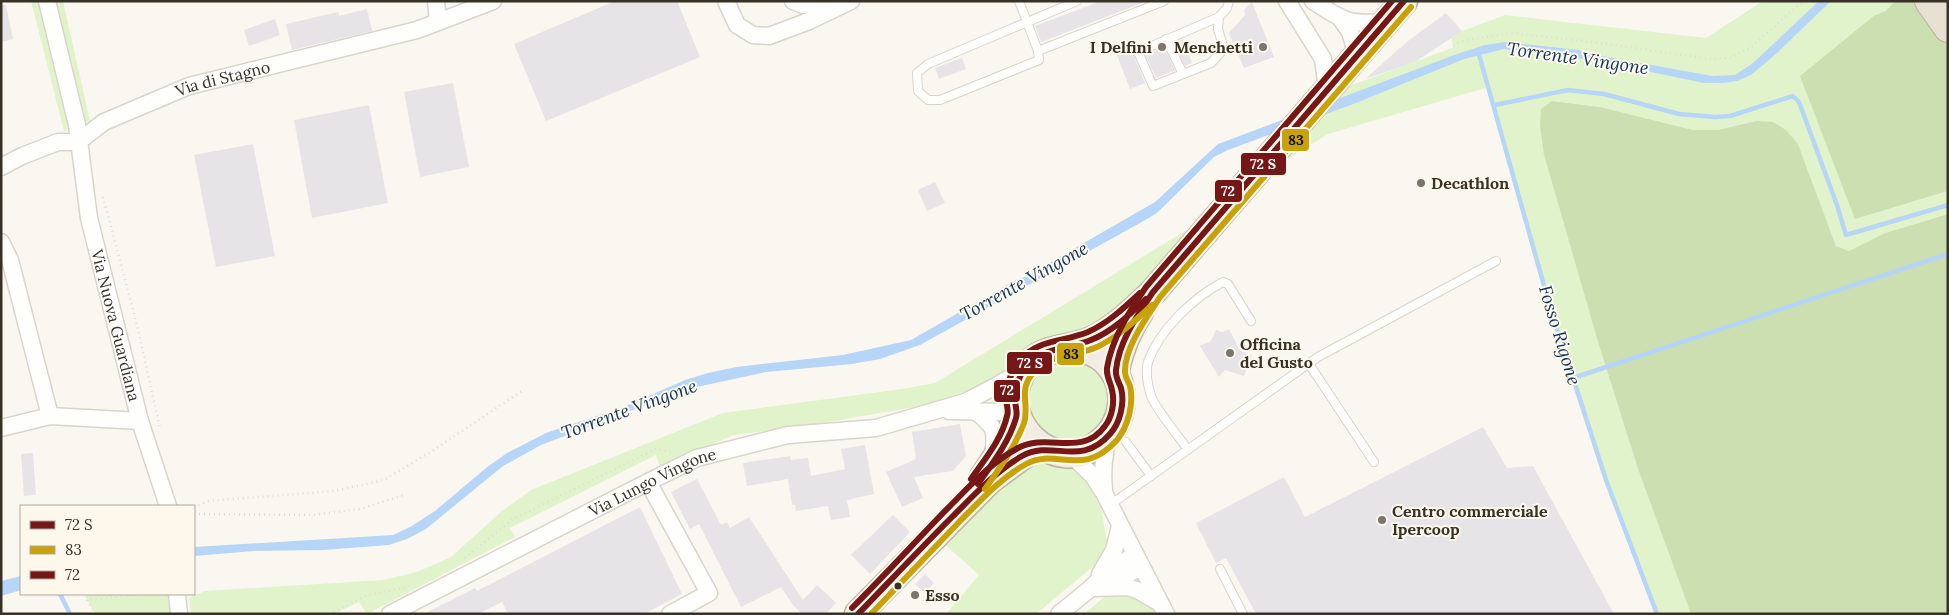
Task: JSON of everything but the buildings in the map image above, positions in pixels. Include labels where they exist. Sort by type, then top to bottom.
[{"type":"highway","points":[[1929,1],[1948,28]]},
{"type":"main road","points":[[1057,451],[1030,438],[1022,428],[1017,416],[1015,399],[1018,382],[1026,367],[1040,355],[1056,348],[1075,346],[1104,334],[1122,322],[1153,292],[1404,1]]},
{"type":"main road","points":[[1115,373],[1128,330],[1153,292]]},
{"type":"main road","points":[[858,614],[959,510],[990,480],[1010,464],[1033,450],[1084,451],[1117,438],[1118,421],[1122,405],[1121,388],[1115,373],[1104,360],[1091,351],[1075,346]]},
{"type":"main road","points":[[959,510],[1007,441],[1017,416]]},
{"type":"street","name":"Via Nuova Guardiana","points":[[47,1],[77,125],[89,218],[140,420],[168,505]]},
{"type":"street","points":[[436,1],[438,22]]},
{"type":"street","name":"Via di Stagno","points":[[78,142],[104,122],[189,86],[417,30],[493,1]]},
{"type":"street","points":[[726,1],[737,25],[753,35],[769,36],[809,21],[851,1]]},
{"type":"street","points":[[793,1],[803,5],[827,1]]},
{"type":"street","points":[[1287,1],[1323,59],[1322,96]]},
{"type":"street","points":[[1313,1],[1341,19],[1359,24],[1386,22]]},
{"type":"street","points":[[1341,19],[1350,32],[1357,55]]},
{"type":"street","points":[[1,167],[22,156],[58,142],[78,142]]},
{"type":"street","points":[[1,242],[10,260],[50,416]]},
{"type":"street","name":"Via Lungo Vingone","points":[[390,614],[697,458],[788,435],[876,428],[965,402],[998,385],[1026,367]]},
{"type":"street","name":"Via Lungo Vingone","points":[[935,411],[1006,412],[1017,416]]},
{"type":"street","points":[[975,412],[988,421],[994,429],[996,439],[991,466]]},
{"type":"street","points":[[1,428],[50,416],[140,420]]},
{"type":"street","points":[[1107,499],[1102,470],[1103,453],[1117,438]]},
{"type":"street","points":[[1057,451],[1093,476],[1107,499],[1163,608]]},
{"type":"street","points":[[648,482],[709,593],[670,614]]},
{"type":"street","points":[[1091,588],[1110,558],[1120,526]]},
{"type":"street","points":[[1060,614],[1109,570],[1138,561]]},
{"type":"street","points":[[1091,588],[1128,587],[1139,591],[1163,608]]},
{"type":"lane","points":[[1019,1],[1027,22],[1038,50],[1040,60],[940,100],[928,100],[918,91],[916,73],[928,64],[1027,22],[1077,1]]},
{"type":"lane","points":[[1038,50],[1164,1]]},
{"type":"lane","points":[[1219,18],[1218,29],[1224,49],[1211,63],[1153,86],[1138,52],[1219,18],[1227,8],[1229,1]]},
{"type":"lane","points":[[1166,39],[1183,74]]},
{"type":"lane","points":[[1107,499],[1151,476],[1318,357],[1496,261]]},
{"type":"lane","points":[[1188,450],[1152,398],[1147,379],[1148,362],[1160,340],[1183,312],[1198,298],[1223,282],[1228,284],[1251,321]]},
{"type":"lane","points":[[1309,364],[1374,462]]},
{"type":"lane","points":[[1117,438],[1151,476]]},
{"type":"lane","points":[[1220,569],[1243,614]]},
{"type":"path","points":[[1453,45],[1466,40],[1512,33],[1600,43],[1710,59],[1730,58],[1750,48],[1803,1]]},
{"type":"path","points":[[101,190],[137,325],[160,430]]},
{"type":"path","points":[[195,507],[208,501],[334,491],[384,480],[432,451],[522,391]]},
{"type":"path","points":[[463,560],[513,519],[656,449],[679,453]]},
{"type":"path","points":[[195,514],[313,515],[360,509],[404,495]]},
{"type":"path","points":[[329,614],[368,595],[409,587]]},
{"type":"path","points":[[94,614],[87,600],[133,595]]},
{"type":"green space","points":[[31,1],[63,1],[90,121],[64,131]]},
{"type":"green space","points":[[1763,1],[1895,1],[1886,11],[1875,15],[1855,219],[1948,191],[1948,214],[1885,233],[1849,251],[1836,246],[1798,144],[1756,121],[1718,130],[1693,130],[1600,107],[1552,101],[1544,155],[1598,342],[1638,469],[1691,614],[1657,614],[1606,480],[1550,307],[1489,87],[1328,134],[1244,186],[1322,96],[1452,48],[1451,38],[1462,31],[1505,15],[1706,38]]},
{"type":"green space","points":[[1895,1],[1929,1],[1948,28],[1948,191],[1855,219],[1800,76],[1875,15],[1886,11]]},
{"type":"green space","points":[[1552,101],[1600,107],[1693,130],[1718,130],[1756,121],[1773,122],[1786,130],[1798,144],[1836,246],[1849,251],[1885,233],[1948,214],[1948,614],[1691,614],[1638,469],[1598,342],[1544,155],[1540,125],[1541,109]]},
{"type":"green space","points":[[1190,228],[1133,295],[1105,323],[1019,363],[980,386],[926,405],[799,427],[733,435],[660,468],[656,455],[510,528],[515,537],[367,614],[359,602],[334,614],[191,614],[189,598],[205,591],[383,580],[417,572],[451,557],[502,511],[531,490],[723,413],[935,383]]},
{"type":"green space","points":[[1073,358],[1098,369],[1110,393],[1106,419],[1087,438],[1074,442],[1060,441],[1047,436],[1037,427],[1026,401],[1029,387],[1035,374],[1046,365]]},
{"type":"green space","points":[[1040,457],[1069,464],[1079,471],[1101,507],[1107,542],[1096,564],[1036,614],[946,614],[979,575],[941,541],[1007,474]]},
{"type":"green space","points":[[1120,592],[1141,599],[1156,614],[1088,614],[1086,612],[1108,594]]},
{"type":"green space","points":[[85,595],[169,595],[172,614],[95,614]]},
{"type":"water","name":"Torrente Vingone","points":[[1819,1],[1831,1],[1776,54],[1751,75],[1737,81],[1704,83],[1598,61],[1504,49],[1464,59],[1356,103],[1228,150],[1214,157],[1158,212],[1149,218],[920,345],[880,359],[852,364],[766,372],[692,388],[667,397],[541,445],[503,466],[426,529],[407,539],[389,545],[323,550],[254,551],[195,556],[195,547],[393,535],[435,511],[507,453],[546,433],[626,406],[685,380],[736,367],[843,355],[911,340],[1155,202],[1218,144],[1485,45],[1505,42],[1579,50],[1586,53],[1712,76],[1735,75],[1753,63]]},
{"type":"water","points":[[20,576],[20,590],[1,596],[1,581]]},
{"type":"waterway","name":"Fosso Rigone","points":[[1478,51],[1550,307],[1606,480],[1657,614]]},
{"type":"waterway","points":[[1495,105],[1568,90],[1604,94],[1679,114],[1715,117],[1730,116],[1793,96],[1799,102],[1837,205],[1846,235],[1948,205]]},
{"type":"waterway","points":[[1573,378],[1948,254]]},
{"type":"waterway","points":[[60,595],[70,614]]},
{"type":"transit line","name":"72","points":[[852,608],[963,493],[998,461],[1018,448],[1029,444],[1086,441],[1105,426],[1111,414],[1113,404],[1113,395],[1107,371],[1109,357],[1117,336],[1133,306],[1146,287],[1392,1]]},
{"type":"transit line","points":[[858,614],[977,492],[1012,462],[1033,452],[1088,449],[1099,444],[1110,434],[1119,419],[1122,406],[1121,388],[1116,373],[1121,349],[1130,329],[1153,292],[1404,1]]},
{"type":"transit line","name":"83","points":[[871,614],[975,506],[999,483],[1017,470],[1037,460],[1081,460],[1092,458],[1104,452],[1117,440],[1127,422],[1131,407],[1130,386],[1125,372],[1128,353],[1137,333],[1160,297],[1411,7]]},
{"type":"transit line","name":"72","points":[[971,479],[992,449],[1005,425],[1008,412],[1006,396],[1009,380],[1019,361],[1026,354],[1042,345],[1088,332],[1116,315],[1140,293]]},
{"type":"transit line","points":[[978,484],[1000,453],[1013,427],[1017,416],[1015,399],[1017,386],[1021,374],[1032,360],[1056,349],[1083,343],[1099,336],[1120,322],[1146,299]]},
{"type":"transit line","name":"83","points":[[985,489],[1007,457],[1024,423],[1026,385],[1034,372],[1047,362],[1089,350],[1105,343],[1126,328],[1152,305]]},
{"type":"place","name":"I Delfini","points":[[1162,47]]},
{"type":"place","name":"Menchetti","points":[[1263,47]]},
{"type":"place","name":"Decathlon","points":[[1421,183]]},
{"type":"place","name":"Officina del Gusto","points":[[1230,353]]},
{"type":"place","name":"Centro commerciale Ipercoop","points":[[1382,520]]},
{"type":"place","name":"Esso","points":[[915,595]]}]
